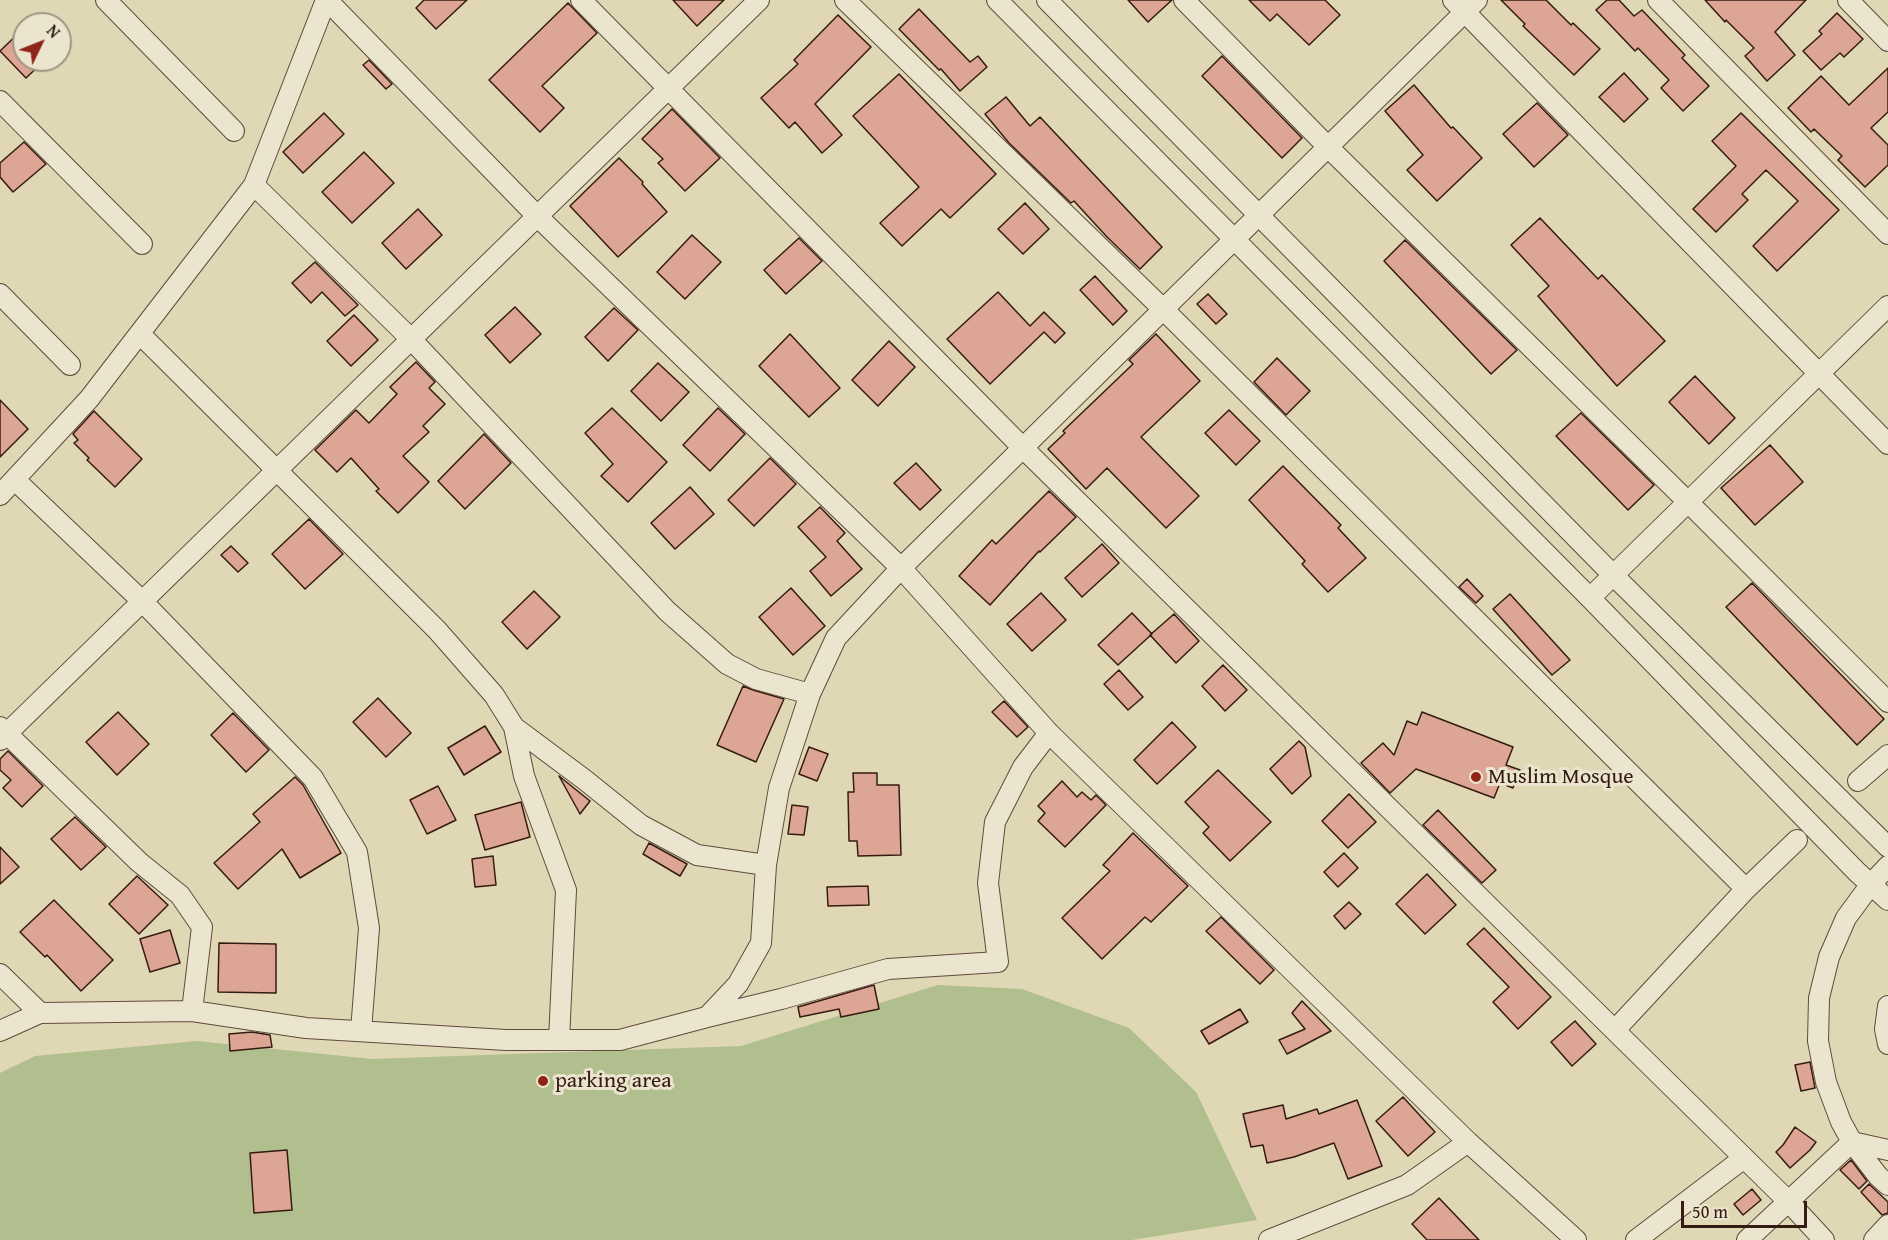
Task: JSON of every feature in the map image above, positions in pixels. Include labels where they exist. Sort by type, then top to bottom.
[{"type":"street","points":[[106,0],[234,131]]},
{"type":"street","points":[[0,495],[89,399],[254,184],[327,0],[537,216],[901,568],[1048,733],[1468,1142],[1576,1240]]},
{"type":"street","points":[[581,0],[1023,448],[1788,1201],[1824,1240]]},
{"type":"street","points":[[192,1011],[202,927],[180,895],[139,862],[2,733],[142,601],[759,0]]},
{"type":"street","points":[[845,0],[1163,309],[1746,890]]},
{"type":"street","points":[[998,0],[1590,598],[1857,872],[1888,900]]},
{"type":"street","points":[[1047,0],[1613,575],[1888,848]]},
{"type":"street","points":[[1184,0],[1328,147],[1888,702]]},
{"type":"street","points":[[1658,0],[1888,234]]},
{"type":"street","points":[[1848,0],[1888,41]]},
{"type":"street","points":[[707,1017],[738,984],[762,943],[766,865],[779,788],[810,694],[836,638],[901,568],[1328,147],[1465,4],[1888,444]]},
{"type":"street","points":[[0,100],[142,244]]},
{"type":"street","points":[[254,184],[411,339],[667,611],[727,664],[756,679],[810,694]]},
{"type":"street","points":[[0,294],[70,365]]},
{"type":"street","points":[[1590,598],[1888,306]]},
{"type":"street","points":[[140,334],[436,630],[494,695],[514,727],[524,776],[566,890],[559,1040]]},
{"type":"street","points":[[15,480],[142,601],[313,778],[357,852],[369,928],[360,1031]]},
{"type":"street","points":[[514,727],[640,825],[698,855],[766,865]]},
{"type":"street","points":[[0,1031],[40,1013],[192,1011],[306,1028],[506,1040],[620,1040],[888,969],[998,962],[988,883],[995,822],[1023,767],[1048,733]]},
{"type":"street","points":[[1857,781],[1888,755]]},
{"type":"street","points":[[1615,1030],[1746,890],[1797,840]]},
{"type":"street","points":[[1888,866],[1871,884],[1846,918],[1829,957],[1820,999],[1818,1041],[1826,1082],[1841,1122],[1852,1142],[1878,1176],[1888,1185]]},
{"type":"street","points":[[0,974],[40,1013]]},
{"type":"street","points":[[1888,1006],[1885,1029],[1888,1044]]},
{"type":"street","points":[[1269,1240],[1407,1185],[1468,1142]]},
{"type":"street","points":[[1852,1142],[1888,1150]]},
{"type":"street","points":[[1747,1240],[1852,1142]]},
{"type":"street","points":[[1636,1240],[1744,1158]]},
{"type":"street","points":[[1874,1240],[1888,1225]]},
{"type":"green space","points":[[938,985],[1022,989],[1129,1028],[1196,1092],[1257,1220],[1132,1240],[0,1240],[0,1073],[35,1056],[197,1041],[372,1059],[741,1046]]},
{"type":"building","points":[[424,0],[467,0],[436,29],[416,8]]},
{"type":"building","points":[[673,0],[724,0],[697,26]]},
{"type":"building","points":[[1128,0],[1172,0],[1148,22]]},
{"type":"building","points":[[1249,0],[1325,0],[1340,15],[1309,45],[1277,14],[1270,21]]},
{"type":"building","points":[[1501,0],[1546,0],[1600,49],[1574,75],[1523,26],[1525,24]]},
{"type":"building","points":[[1607,0],[1619,0],[1634,16],[1642,10],[1685,55],[1682,58],[1709,86],[1683,111],[1661,88],[1669,80],[1638,48],[1635,51],[1596,10]]},
{"type":"building","points":[[1705,0],[1806,0],[1775,32],[1795,55],[1767,81],[1745,56],[1754,48]]},
{"type":"building","points":[[568,3],[597,33],[542,86],[564,108],[540,132],[489,80]]},
{"type":"building","points":[[919,9],[970,62],[978,56],[987,67],[960,91],[941,69],[939,70],[899,29]]},
{"type":"building","points":[[1837,13],[1863,39],[1844,57],[1840,53],[1821,70],[1803,51],[1822,34],[1819,31]]},
{"type":"building","points":[[838,15],[871,47],[815,104],[842,135],[822,153],[795,122],[789,128],[761,98],[798,64],[794,60]]},
{"type":"building","points":[[12,40],[12,63],[0,51]]},
{"type":"building","points":[[1222,56],[1302,138],[1282,158],[1202,76]]},
{"type":"building","points":[[369,60],[392,84],[386,89],[363,65]]},
{"type":"building","points":[[1888,68],[1888,112],[1871,128],[1888,145],[1888,165],[1865,187],[1838,160],[1842,156],[1814,129],[1811,132],[1788,108],[1821,76],[1849,105]]},
{"type":"building","points":[[20,72],[32,72],[26,78]]},
{"type":"building","points":[[1624,73],[1648,99],[1624,122],[1599,97]]},
{"type":"building","points":[[899,74],[996,174],[950,218],[941,209],[902,246],[880,223],[919,187],[853,116]]},
{"type":"building","points":[[1414,85],[1451,128],[1453,127],[1482,158],[1437,201],[1407,170],[1423,155],[1385,111]]},
{"type":"building","points":[[1006,97],[1030,126],[1040,117],[1162,247],[1140,269],[1074,201],[1071,203],[1009,143],[985,114]]},
{"type":"building","points":[[1537,103],[1568,135],[1534,167],[1503,134]]},
{"type":"building","points":[[672,109],[720,158],[685,191],[658,163],[663,159],[642,139]]},
{"type":"building","points":[[324,113],[344,134],[303,173],[283,152]]},
{"type":"building","points":[[1741,113],[1839,210],[1777,271],[1753,246],[1798,201],[1766,170],[1742,194],[1748,200],[1716,232],[1693,209],[1736,166],[1712,141]]},
{"type":"building","points":[[24,142],[46,164],[13,192],[0,177],[0,163]]},
{"type":"building","points":[[364,152],[394,183],[352,223],[322,192]]},
{"type":"building","points":[[619,158],[643,182],[642,184],[667,212],[618,257],[570,206]]},
{"type":"building","points":[[1025,203],[1049,229],[1023,254],[998,229]]},
{"type":"building","points":[[418,209],[442,235],[406,269],[382,243]]},
{"type":"building","points":[[1540,218],[1598,279],[1602,275],[1665,341],[1617,386],[1538,296],[1549,286],[1511,245]]},
{"type":"building","points":[[692,235],[721,262],[685,299],[657,272]]},
{"type":"building","points":[[799,238],[822,261],[786,294],[764,270]]},
{"type":"building","points":[[1405,240],[1517,350],[1491,374],[1384,261]]},
{"type":"building","points":[[315,262],[358,305],[345,316],[322,292],[311,303],[292,283]]},
{"type":"building","points":[[1095,276],[1127,311],[1113,325],[1080,290]]},
{"type":"building","points":[[998,292],[1030,326],[1044,312],[1065,333],[1055,343],[1044,332],[990,384],[947,339]]},
{"type":"building","points":[[1208,294],[1227,314],[1216,324],[1197,304]]},
{"type":"building","points":[[515,307],[541,334],[510,363],[485,335]]},
{"type":"building","points":[[614,308],[638,330],[608,361],[585,337]]},
{"type":"building","points":[[354,315],[378,340],[351,366],[327,341]]},
{"type":"building","points":[[790,334],[840,388],[809,417],[759,366]]},
{"type":"building","points":[[1156,334],[1200,381],[1141,437],[1199,496],[1166,528],[1107,468],[1086,489],[1048,449],[1065,433],[1063,431],[1133,364],[1129,360]]},
{"type":"building","points":[[889,341],[915,367],[878,406],[852,380]]},
{"type":"building","points":[[1277,358],[1310,391],[1286,415],[1254,382]]},
{"type":"building","points":[[416,362],[435,382],[429,388],[445,404],[423,426],[429,432],[403,456],[429,482],[398,513],[376,491],[379,489],[351,458],[337,472],[315,450],[356,410],[369,423],[397,394],[390,387]]},
{"type":"building","points":[[658,363],[689,392],[661,421],[631,391]]},
{"type":"building","points":[[1695,376],[1735,418],[1709,444],[1669,402]]},
{"type":"building","points":[[0,400],[28,429],[0,457]]},
{"type":"building","points":[[612,408],[667,462],[628,502],[601,476],[613,464],[585,433]]},
{"type":"building","points":[[718,408],[745,434],[710,471],[683,445]]},
{"type":"building","points":[[1229,410],[1260,441],[1236,465],[1205,433]]},
{"type":"building","points":[[94,411],[142,459],[115,487],[87,460],[89,458],[74,443],[78,440],[73,434]]},
{"type":"building","points":[[1581,413],[1654,485],[1628,510],[1556,436]]},
{"type":"building","points":[[484,434],[511,463],[465,509],[438,481]]},
{"type":"building","points":[[1770,445],[1803,482],[1755,525],[1721,488]]},
{"type":"building","points":[[770,458],[796,484],[754,526],[728,500]]},
{"type":"building","points":[[916,463],[941,490],[920,510],[894,483]]},
{"type":"building","points":[[1283,466],[1341,525],[1338,528],[1366,558],[1328,592],[1302,564],[1305,561],[1249,500]]},
{"type":"building","points":[[690,487],[714,514],[675,549],[651,523]]},
{"type":"building","points":[[1049,491],[1076,517],[1039,551],[990,605],[959,576],[992,540],[996,544]]},
{"type":"building","points":[[820,507],[845,533],[837,541],[862,569],[831,596],[810,571],[826,557],[798,527]]},
{"type":"building","points":[[309,519],[343,554],[305,589],[272,554]]},
{"type":"building","points":[[1102,544],[1119,563],[1082,597],[1065,578]]},
{"type":"building","points":[[231,546],[248,563],[238,572],[221,555]]},
{"type":"building","points":[[1467,579],[1483,596],[1476,603],[1459,587]]},
{"type":"building","points":[[1752,583],[1884,719],[1857,745],[1726,607]]},
{"type":"building","points":[[791,588],[825,626],[793,655],[759,617]]},
{"type":"building","points":[[534,591],[560,617],[527,649],[502,622]]},
{"type":"building","points":[[1041,593],[1066,620],[1032,651],[1007,624]]},
{"type":"building","points":[[1510,594],[1570,660],[1552,675],[1493,609]]},
{"type":"building","points":[[1132,613],[1152,634],[1118,665],[1098,645]]},
{"type":"building","points":[[1174,614],[1199,641],[1176,663],[1150,635]]},
{"type":"building","points":[[1223,665],[1247,690],[1225,711],[1202,686]]},
{"type":"building","points":[[1119,670],[1143,697],[1128,710],[1104,684]]},
{"type":"building","points":[[743,686],[784,699],[756,762],[717,745]]},
{"type":"building","points":[[378,698],[411,733],[386,757],[353,722]]},
{"type":"building","points":[[1004,701],[1028,727],[1017,737],[992,712]]},
{"type":"building","points":[[118,712],[149,744],[117,775],[86,742]]},
{"type":"building","points":[[1422,712],[1513,747],[1506,765],[1520,770],[1513,788],[1500,783],[1494,798],[1416,769],[1390,793],[1361,763],[1383,743],[1394,755],[1407,721],[1417,725]]},
{"type":"building","points":[[233,713],[269,750],[246,772],[211,735]]},
{"type":"building","points":[[1172,722],[1196,747],[1157,784],[1134,760]]},
{"type":"building","points":[[485,726],[501,752],[464,775],[448,748]]},
{"type":"building","points":[[1299,741],[1305,747],[1311,776],[1292,794],[1270,769]]},
{"type":"building","points":[[809,747],[828,754],[817,781],[799,774]]},
{"type":"building","points":[[8,751],[43,786],[22,807],[3,788],[11,780],[0,770],[0,759]]},
{"type":"building","points":[[1218,770],[1271,822],[1230,861],[1203,833],[1209,827],[1185,802]]},
{"type":"building","points":[[853,773],[877,773],[877,785],[899,785],[901,855],[858,856],[857,841],[849,841],[848,792],[854,792]]},
{"type":"building","points":[[559,776],[590,801],[580,814]]},
{"type":"building","points":[[295,777],[303,785],[341,853],[300,878],[282,849],[238,889],[214,863],[260,822],[253,814]]},
{"type":"building","points":[[1062,781],[1077,797],[1082,792],[1091,800],[1096,795],[1106,805],[1065,847],[1038,821],[1045,813],[1038,806]]},
{"type":"building","points":[[438,786],[456,820],[427,834],[410,800]]},
{"type":"building","points":[[1349,794],[1376,822],[1348,848],[1322,821]]},
{"type":"building","points":[[521,802],[530,837],[485,850],[475,815]]},
{"type":"building","points":[[792,805],[808,807],[804,835],[788,834]]},
{"type":"building","points":[[1438,810],[1496,870],[1482,883],[1423,825]]},
{"type":"building","points":[[75,817],[106,847],[81,870],[51,839]]},
{"type":"building","points":[[1133,833],[1188,886],[1151,922],[1145,917],[1102,959],[1062,918],[1110,871],[1103,865]]},
{"type":"building","points":[[649,843],[687,864],[680,876],[643,854]]},
{"type":"building","points":[[0,847],[19,867],[0,884]]},
{"type":"building","points":[[1344,853],[1358,868],[1338,887],[1324,872]]},
{"type":"building","points":[[493,856],[496,885],[475,887],[472,859]]},
{"type":"building","points":[[1427,874],[1456,905],[1425,934],[1396,904]]},
{"type":"building","points":[[137,876],[168,905],[139,934],[109,904]]},
{"type":"building","points":[[868,886],[869,905],[828,906],[827,887]]},
{"type":"building","points":[[54,900],[113,960],[81,991],[47,955],[45,957],[20,932]]},
{"type":"building","points":[[1349,902],[1361,914],[1345,929],[1334,916]]},
{"type":"building","points":[[1221,917],[1274,970],[1260,984],[1206,931]]},
{"type":"building","points":[[1484,928],[1551,997],[1518,1029],[1493,1002],[1509,987],[1467,944]]},
{"type":"building","points":[[170,930],[180,963],[150,972],[140,939]]},
{"type":"building","points":[[219,943],[276,944],[276,993],[218,992]]},
{"type":"building","points":[[874,985],[879,1009],[841,1017],[839,1009],[800,1017],[798,1007]]},
{"type":"building","points":[[1302,1001],[1331,1031],[1287,1054],[1279,1040],[1305,1029],[1292,1013]]},
{"type":"building","points":[[1240,1009],[1248,1022],[1209,1044],[1201,1031]]},
{"type":"building","points":[[1575,1021],[1596,1044],[1572,1066],[1551,1042]]},
{"type":"building","points":[[252,1032],[270,1035],[272,1047],[230,1051],[229,1034]]},
{"type":"building","points":[[1810,1062],[1815,1088],[1801,1091],[1795,1065]]},
{"type":"building","points":[[1403,1097],[1435,1132],[1408,1156],[1376,1121]]},
{"type":"building","points":[[1357,1100],[1382,1166],[1348,1179],[1334,1143],[1294,1157],[1267,1163],[1263,1145],[1251,1147],[1243,1114],[1283,1105],[1286,1119],[1317,1109],[1319,1114]]},
{"type":"building","points":[[1795,1127],[1816,1142],[1790,1168],[1776,1152]]},
{"type":"building","points":[[287,1150],[292,1210],[254,1213],[250,1153]]},
{"type":"building","points":[[1851,1160],[1867,1181],[1859,1189],[1840,1170]]},
{"type":"building","points":[[1869,1184],[1888,1202],[1888,1213],[1882,1215],[1861,1192]]},
{"type":"building","points":[[1752,1189],[1761,1200],[1743,1215],[1734,1204]]},
{"type":"building","points":[[1439,1198],[1479,1240],[1427,1240],[1412,1224]]},
{"type":"place","name":"Muslim Mosque","points":[[1476,777]]},
{"type":"place","name":"parking area","points":[[543,1081]]}]
